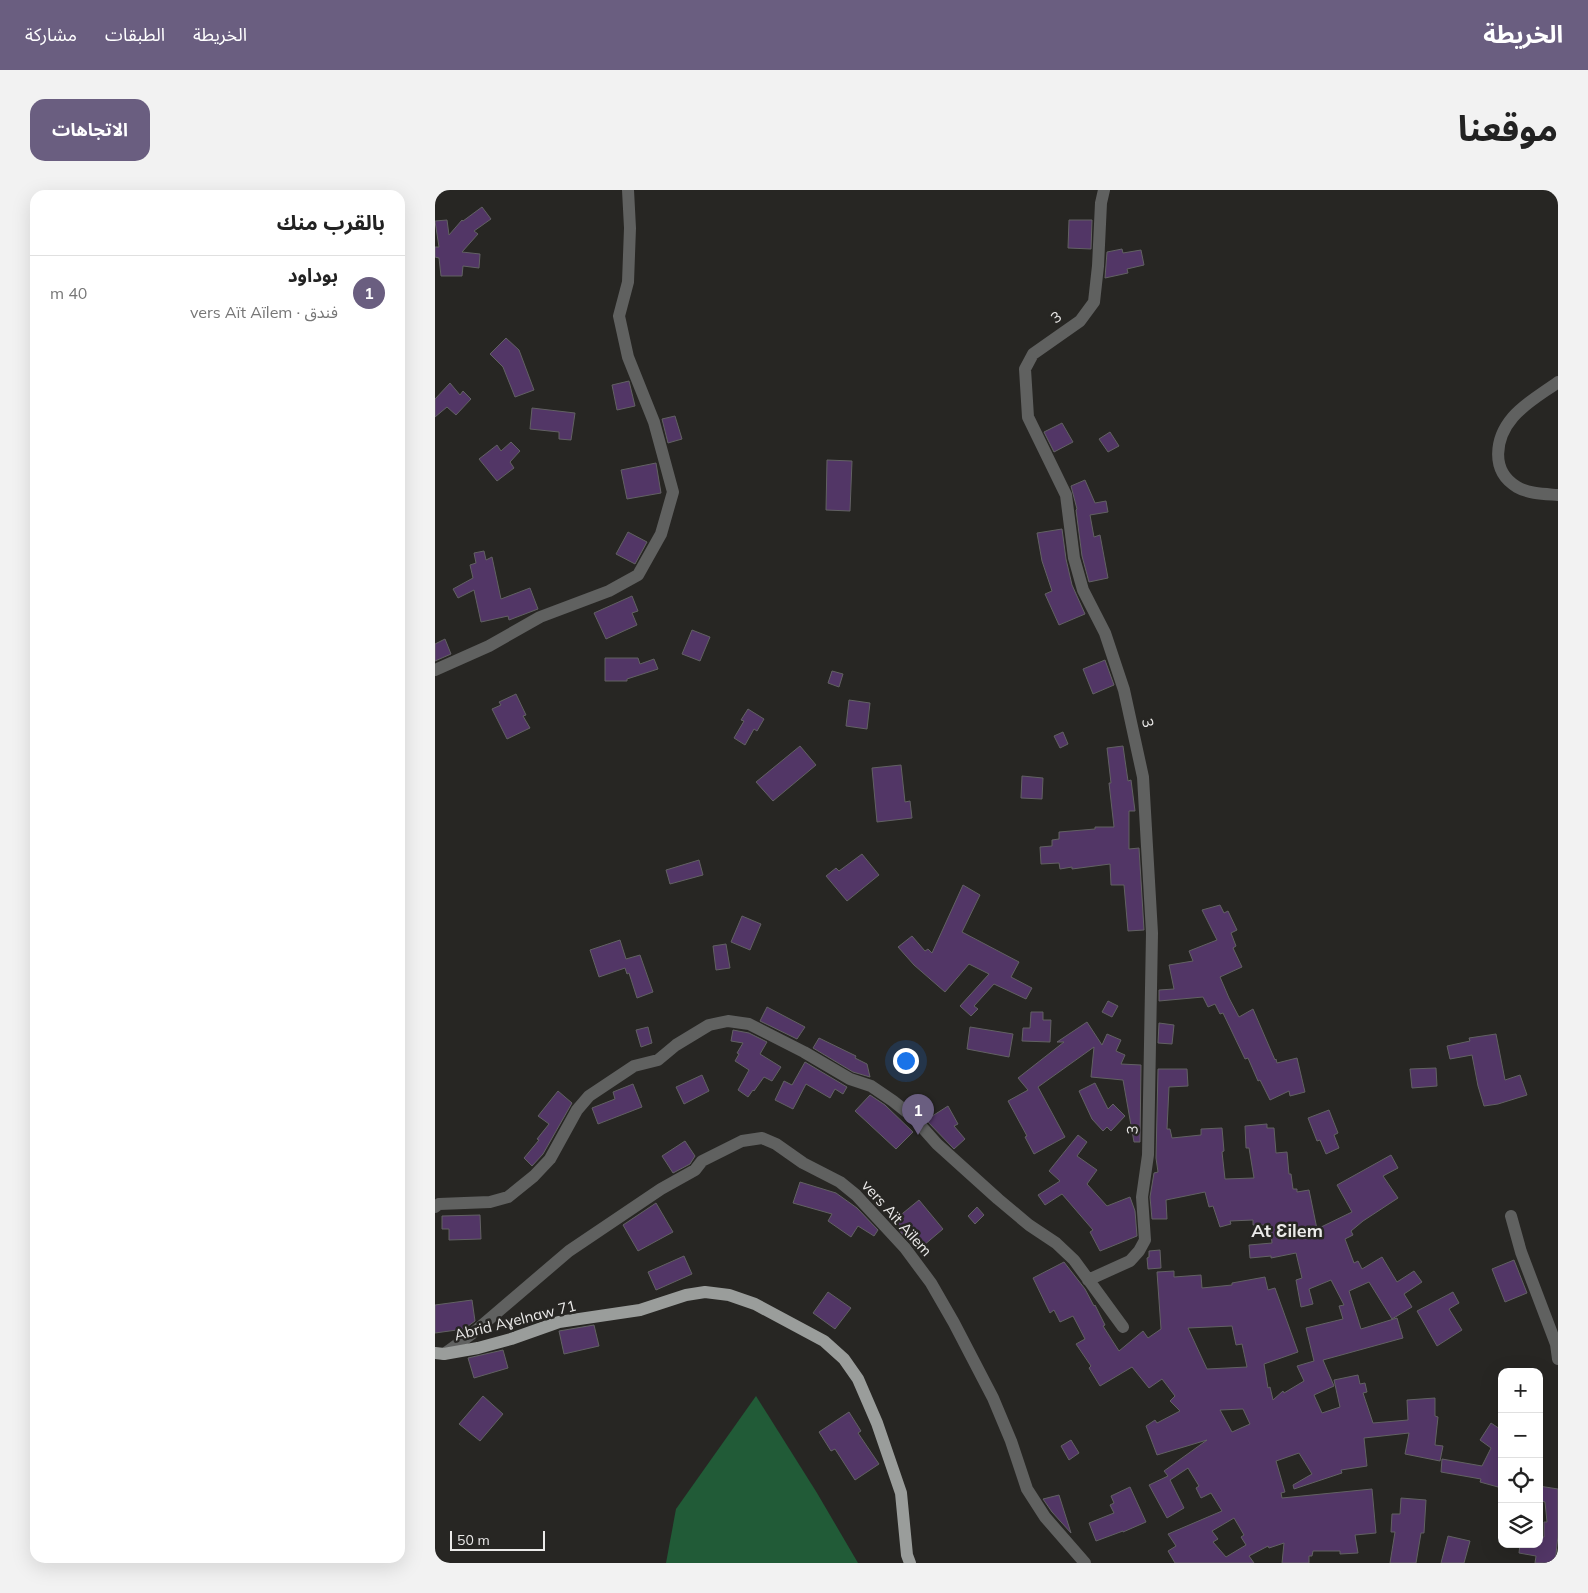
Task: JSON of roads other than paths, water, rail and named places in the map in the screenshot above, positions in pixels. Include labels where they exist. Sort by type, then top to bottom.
[{"type":"main road","name":"Abrid Aɣelnaw 71","points":[[440,1354],[478,1348],[511,1339],[559,1322],[640,1310],[686,1294],[705,1292],[729,1296],[755,1304],[824,1341],[844,1359],[858,1379],[877,1423],[901,1493],[907,1555],[910,1563]]},
{"type":"street","points":[[435,670],[489,646],[540,616],[609,592],[638,576],[661,534],[673,492],[654,422],[628,357],[619,316],[628,282],[630,228],[628,190]]},
{"type":"street","name":"3","points":[[1087,1280],[1130,1261],[1139,1251],[1145,1240],[1142,1198],[1147,1156],[1152,933],[1143,777],[1124,690],[1105,633],[1083,590],[1074,558],[1066,495],[1028,417],[1025,369],[1033,354],[1080,321],[1094,302],[1100,217],[1104,190]]},
{"type":"street","points":[[1558,382],[1520,410],[1511,419],[1503,432],[1497,448],[1498,465],[1506,478],[1517,487],[1536,493],[1558,495]]},
{"type":"street","points":[[435,1207],[439,1204],[490,1202],[508,1197],[534,1176],[550,1159],[577,1110],[589,1096],[634,1066],[658,1060],[676,1045],[709,1025],[728,1021],[749,1024],[850,1079],[871,1086],[913,1117],[937,1144],[998,1199],[1075,1260],[1087,1280],[1123,1327]]},
{"type":"street","name":"vers Aït Aïlem","points":[[440,1354],[473,1333],[569,1251],[661,1189],[695,1170],[702,1161],[742,1141],[762,1138],[776,1144],[803,1163],[840,1182],[856,1195],[905,1248],[931,1283],[993,1398],[1027,1489],[1045,1517],[1085,1563]]},
{"type":"street","points":[[1511,1216],[1521,1252],[1556,1344],[1558,1359]]},
{"type":"place","name":"بوداود","points":[[918,1135]]},
{"type":"district","name":"At Ɛilem","points":[[1287,1230]]}]
